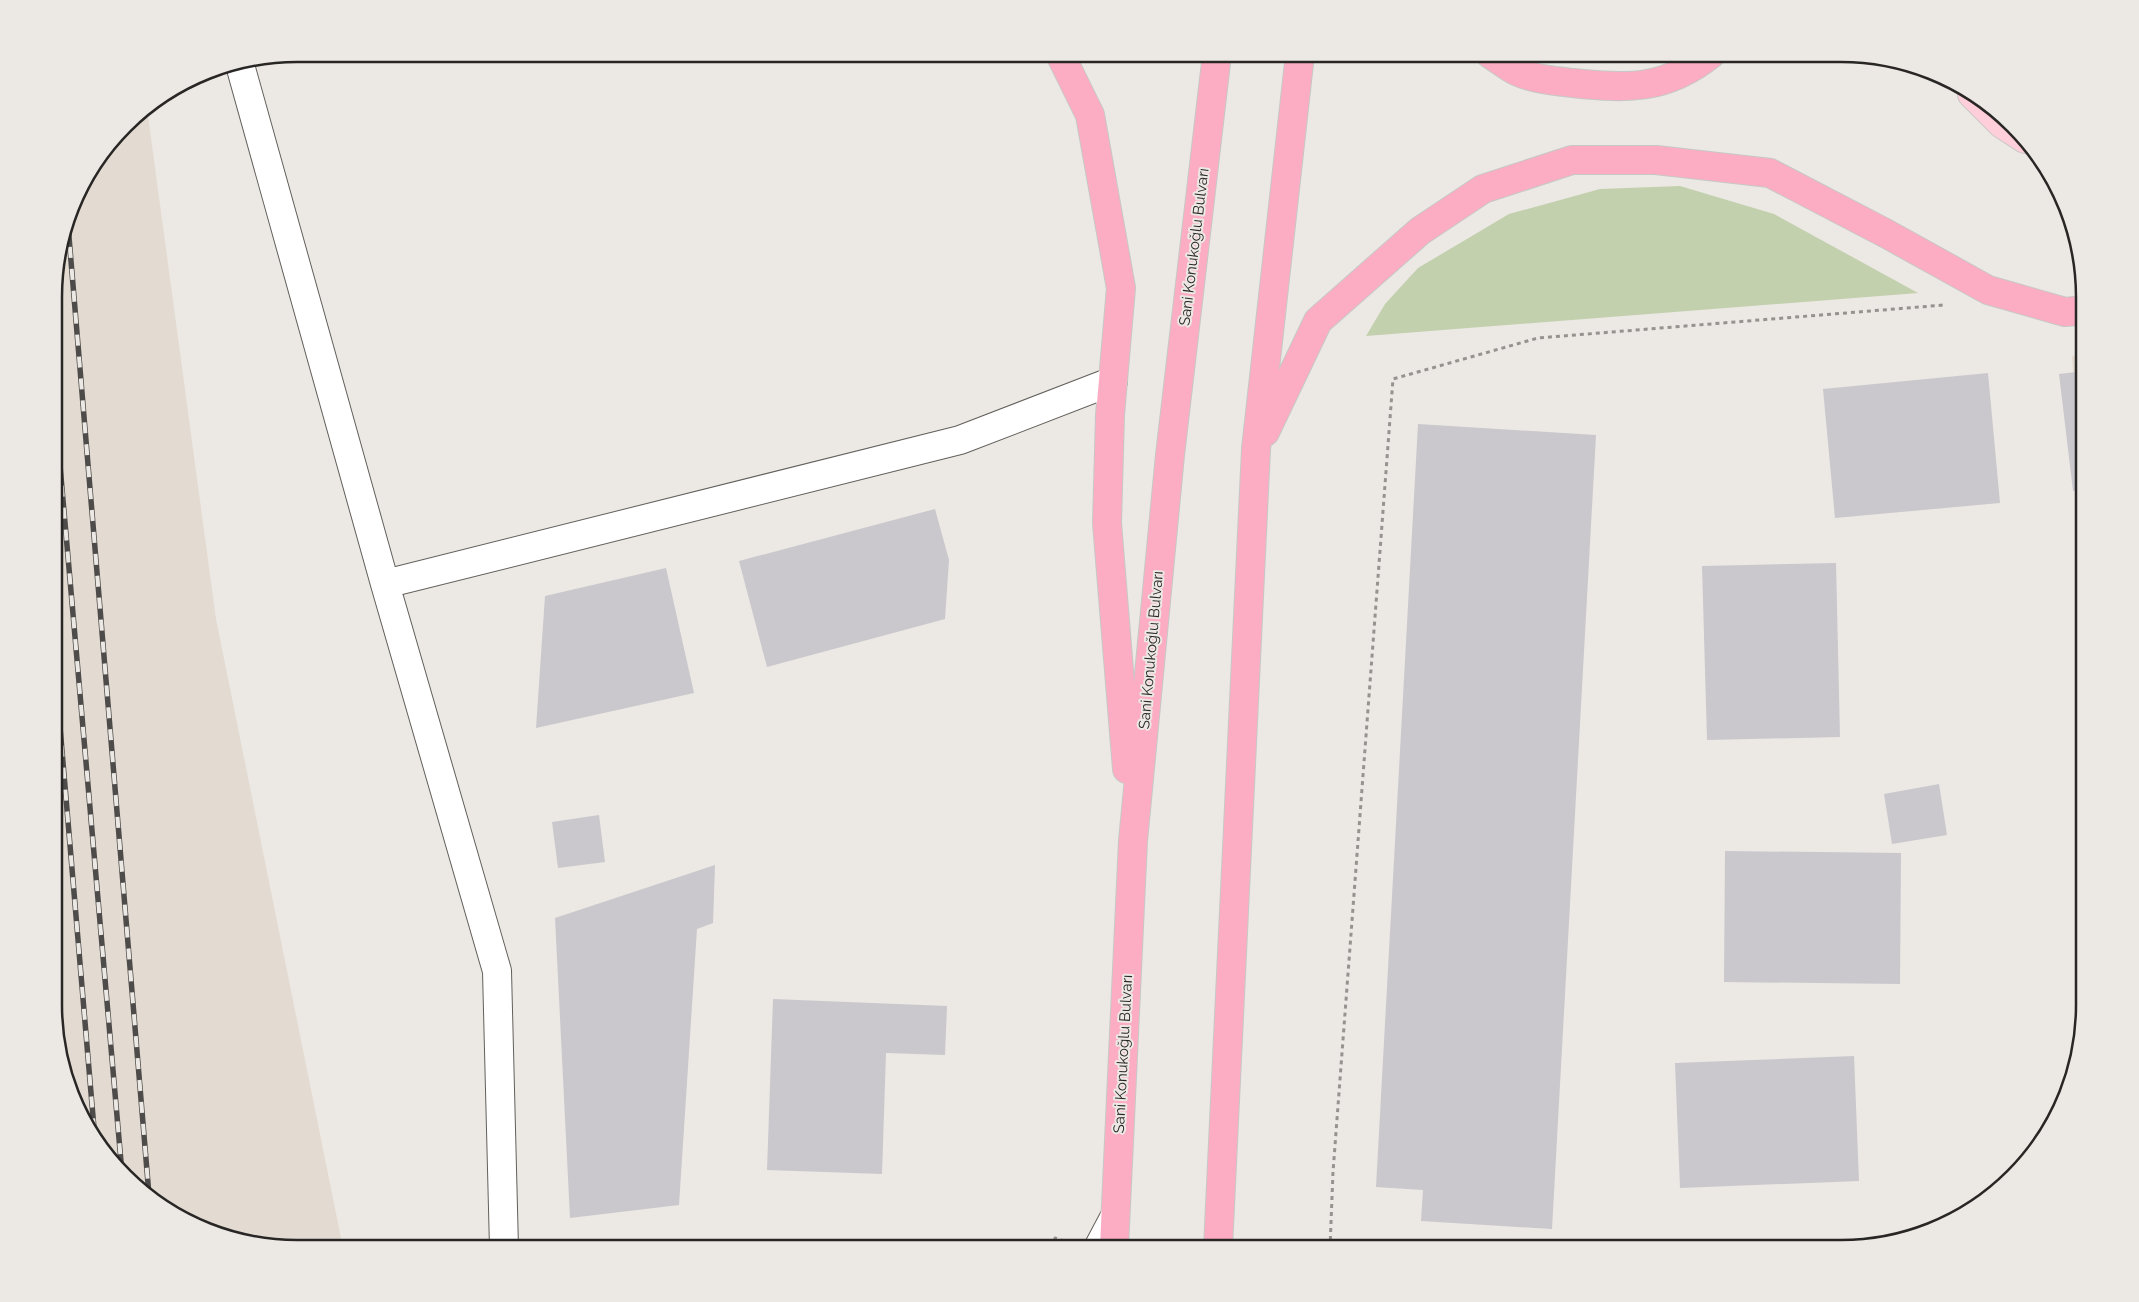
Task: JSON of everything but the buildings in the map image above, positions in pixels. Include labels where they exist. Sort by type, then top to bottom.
[{"type":"highway","points":[[1064,62],[1090,116],[1121,288],[1113,382],[1107,522],[1133,841]]},
{"type":"highway","name":"Sani Konukoğlu Bulvarı","points":[[1114,1240],[1133,841],[1170,455],[1216,62]]},
{"type":"highway","points":[[1218,1240],[1256,449],[1299,62]]},
{"type":"highway","points":[[1503,62],[1517,71],[1552,81],[1630,87],[1663,80],[1692,69],[1701,62]]},
{"type":"highway","points":[[1256,449],[1318,321],[1420,231],[1483,189],[1572,160],[1656,160],[1770,173],[1887,234],[1988,290],[2065,312],[2076,311]]},
{"type":"street","points":[[241,70],[385,584],[497,971],[504,1240]]},
{"type":"street","points":[[385,584],[960,440],[1113,382]]},
{"type":"street","points":[[1102,1240],[1115,1216]]},
{"type":"path","points":[[1330,1240],[1393,379],[1538,338],[1950,304]]},
{"type":"shaded area","points":[[148,117],[216,619],[341,1240],[298,1240],[252,1235],[208,1222],[167,1200],[131,1171],[102,1135],[80,1094],[67,1050],[62,1004],[63,283],[67,252],[75,222],[94,180],[131,131]]},
{"type":"shaded area","points":[[2076,355],[2076,421],[2072,356]]},
{"type":"green space","points":[[1680,186],[1774,214],[1918,293],[1366,336],[1385,304],[1418,268],[1509,214],[1600,189]]},
{"type":"railway","points":[[69,243],[148,1185]]},
{"type":"railway","points":[[62,488],[121,1159]]},
{"type":"railway","points":[[62,751],[93,1121]]}]
